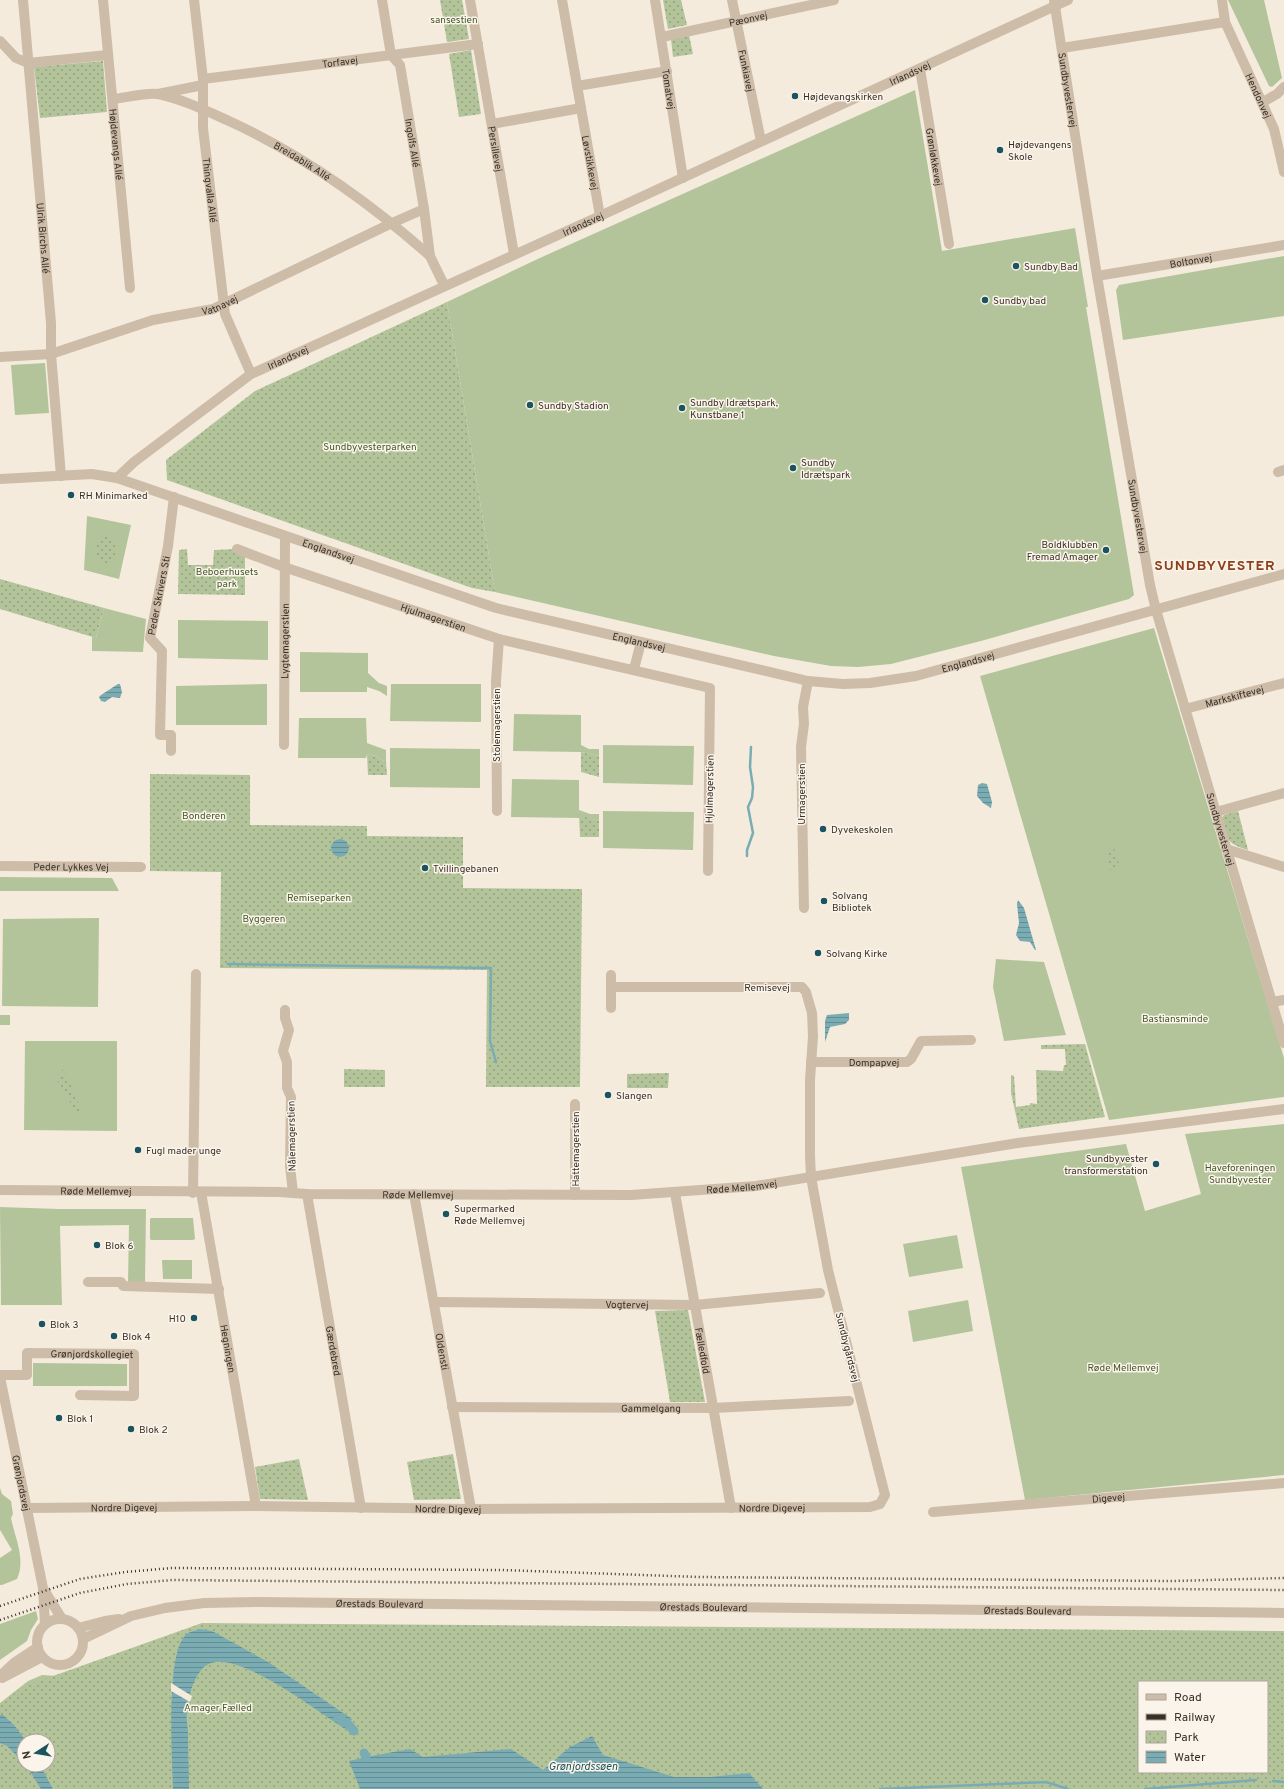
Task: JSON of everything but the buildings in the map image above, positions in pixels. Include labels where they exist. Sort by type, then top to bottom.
[{"type":"street","name":"Ulrik Birchs Allé","points":[[23,0],[49,301],[51,354],[60,476]]},
{"type":"street","name":"Højdevangs Allé","points":[[103,0],[130,288]]},
{"type":"street","name":"Thingvalla Allé","points":[[194,0],[203,82],[203,128],[225,314],[251,374]]},
{"type":"street","name":"Ingolfs Allé","points":[[382,0],[391,55],[400,65],[424,209],[430,256],[444,286]]},
{"type":"street","name":"Persillevej","points":[[470,0],[514,254]]},
{"type":"street","name":"Løvstikkevej","points":[[562,0],[600,216]]},
{"type":"street","name":"Tomatvej","points":[[655,0],[683,178]]},
{"type":"street","name":"Funkiavej","points":[[732,0],[761,141]]},
{"type":"street","name":"Pæonvej","points":[[662,37],[834,0]]},
{"type":"street","name":"Irlandsvej","points":[[117,478],[134,462],[251,374],[683,178],[920,68],[1055,3],[1068,0]]},
{"type":"street","name":"Hendonvej","points":[[1222,0],[1225,22],[1280,138],[1284,172]]},
{"type":"street","name":"Sundbyvestervej","points":[[1055,3],[1097,276],[1156,610],[1284,1043]]},
{"type":"street","name":"Sundbyvestervej","points":[[1062,48],[1225,22]]},
{"type":"street","points":[[0,41],[16,58],[28,63],[108,55]]},
{"type":"street","name":"Torfavej","points":[[203,82],[478,44]]},
{"type":"street","name":"Grønløkkevej","points":[[920,68],[949,244]]},
{"type":"street","points":[[577,86],[667,71]]},
{"type":"street","name":"Breidablik Allé","points":[[113,99],[156,94],[203,82]]},
{"type":"street","points":[[1263,102],[1277,94],[1284,87]]},
{"type":"street","name":"Breidablik Allé","points":[[156,94],[204,109],[264,137],[325,173],[392,223],[430,256]]},
{"type":"street","points":[[492,124],[581,108]]},
{"type":"street","name":"Vatnavej","points":[[0,357],[51,354],[153,320],[213,309],[424,209]]},
{"type":"street","name":"Boltonvej","points":[[1097,276],[1284,245]]},
{"type":"street","name":"Englandsvej","points":[[0,479],[92,474],[117,478],[285,537],[496,608],[808,681],[844,684],[870,683],[916,676],[1284,574]]},
{"type":"street","name":"Peder Skrivers Sti","points":[[171,751],[171,735],[160,735],[162,651],[150,638],[168,546],[174,497]]},
{"type":"street","name":"Lygtemagerstien","points":[[284,745],[285,537]]},
{"type":"street","name":"Hjulmagerstien","points":[[236,549],[284,567],[499,639],[634,669],[710,688],[708,871]]},
{"type":"street","name":"Stolemagerstien","points":[[496,811],[496,681],[499,639]]},
{"type":"street","points":[[634,669],[641,642]]},
{"type":"street","name":"Urmagerstien","points":[[804,908],[801,747],[804,724],[803,707],[808,681]]},
{"type":"street","name":"Markskiftevej","points":[[1185,709],[1284,683]]},
{"type":"street","points":[[1216,812],[1284,794]]},
{"type":"street","points":[[1226,849],[1284,867]]},
{"type":"street","name":"Peder Lykkes Vej","points":[[0,866],[141,867]]},
{"type":"street","points":[[196,974],[197,1192]]},
{"type":"street","points":[[611,974],[611,1008]]},
{"type":"street","name":"Remisevej","points":[[611,987],[802,987],[806,992],[812,1014],[811,1178]]},
{"type":"street","points":[[1272,1002],[1284,1000]]},
{"type":"street","name":"Nålemagerstien","points":[[285,1010],[285,1018],[289,1030],[283,1051],[287,1062],[287,1088],[291,1097],[290,1166],[293,1193]]},
{"type":"street","name":"Dompapvej","points":[[811,1062],[906,1062],[911,1059],[921,1041],[970,1040]]},
{"type":"street","name":"Hattemagerstien","points":[[575,1104],[575,1195]]},
{"type":"street","name":"Røde Mellemvej","points":[[0,1190],[307,1194],[631,1195],[675,1193],[756,1186],[1018,1143],[1284,1109]]},
{"type":"street","name":"Sundbygårdsvej","points":[[811,1178],[828,1270],[885,1495],[880,1504],[870,1507]]},
{"type":"street","name":"Hegningen","points":[[197,1192],[219,1289],[256,1506]]},
{"type":"street","name":"Fælledfold","points":[[675,1193],[731,1508]]},
{"type":"street","name":"Gærdebred","points":[[307,1194],[361,1508]]},
{"type":"street","name":"Oldensti","points":[[414,1194],[471,1509]]},
{"type":"street","points":[[88,1282],[120,1282],[123,1286],[219,1289]]},
{"type":"street","name":"Vogtervej","points":[[434,1302],[695,1305],[820,1293]]},
{"type":"street","name":"Grønjordskollegiet","points":[[0,1376],[27,1375],[27,1353],[134,1354],[134,1396],[80,1395]]},
{"type":"street","name":"Grønjordsvej","points":[[0,1376],[26,1508],[44,1588],[45,1624]]},
{"type":"street","name":"Gammelgang","points":[[452,1407],[713,1408],[849,1401]]},
{"type":"street","name":"Digevej","points":[[933,1512],[1284,1483]]},
{"type":"street","name":"Nordre Digevej","points":[[26,1508],[256,1506],[471,1509],[870,1507]]},
{"type":"street","name":"Grønjordsvej","points":[[44,1588],[62,1619]]},
{"type":"street","name":"Ørestads Boulevard","points":[[78,1628],[105,1621],[124,1619],[165,1608],[204,1603],[259,1602],[1284,1613]]},
{"type":"street","points":[[62,1619],[68,1620],[78,1628],[83,1639],[82,1651],[79,1656],[69,1663],[58,1665],[47,1661],[42,1657],[38,1647],[38,1634],[45,1624],[50,1621],[62,1619]]},
{"type":"street","name":"Ørestads Boulevard","points":[[83,1639],[124,1619]]},
{"type":"street","points":[[0,1678],[14,1663],[38,1647]]},
{"type":"street","points":[[0,1678],[19,1671],[42,1657]]},
{"type":"green space","name":"sansestien","points":[[440,0],[462,0],[469,39],[447,42]]},
{"type":"green space","points":[[663,0],[681,0],[687,25],[668,29]]},
{"type":"green space","points":[[1228,0],[1264,0],[1282,78],[1272,87],[1269,86]]},
{"type":"green space","points":[[689,35],[693,54],[673,57],[671,39]]},
{"type":"green space","points":[[471,50],[481,114],[459,117],[449,54]]},
{"type":"green space","points":[[103,61],[107,112],[40,118],[34,67]]},
{"type":"green space","name":"Sundby Idrætspark","points":[[915,90],[942,251],[1075,228],[1088,307],[1086,307],[1134,595],[1129,599],[981,641],[891,664],[858,667],[831,666],[774,656],[495,592],[447,302],[542,257]]},
{"type":"green space","points":[[1284,256],[1284,316],[1123,340],[1116,290],[1119,285]]},
{"type":"green space","name":"Sundbyvesterparken","points":[[447,302],[495,592],[472,588],[167,480],[166,460],[255,391]]},
{"type":"green space","points":[[45,363],[49,413],[15,415],[11,365]]},
{"type":"green space","points":[[87,516],[131,525],[119,579],[84,570]]},
{"type":"green space","points":[[105,535],[115,540],[116,552],[112,563],[102,564],[97,559],[96,551],[99,538]]},
{"type":"green space","name":"Beboerhusets park","points":[[187,549],[188,565],[213,565],[214,550],[237,549],[245,557],[245,595],[178,594],[179,550]]},
{"type":"green space","points":[[0,579],[104,608],[96,638],[0,609]]},
{"type":"green space","points":[[104,608],[146,619],[143,652],[92,651],[92,637],[96,638]]},
{"type":"green space","points":[[178,620],[268,621],[268,660],[178,658]]},
{"type":"green space","name":"Bastiansminde","points":[[1154,628],[1284,1058],[1284,1097],[1109,1120],[980,676]]},
{"type":"green space","points":[[300,652],[368,653],[368,673],[379,683],[387,686],[387,696],[379,691],[367,687],[367,692],[300,692]]},
{"type":"green space","points":[[267,684],[267,725],[176,725],[176,686]]},
{"type":"green space","points":[[391,684],[481,684],[481,722],[390,721]]},
{"type":"green space","points":[[514,714],[581,715],[581,745],[589,749],[599,749],[599,756],[581,752],[513,751]]},
{"type":"green space","points":[[299,718],[366,718],[367,743],[386,750],[386,762],[376,756],[367,754],[366,758],[298,758]]},
{"type":"green space","points":[[603,745],[694,746],[693,785],[603,783]]},
{"type":"green space","points":[[390,748],[480,749],[480,788],[390,787]]},
{"type":"green space","points":[[581,752],[599,756],[599,777],[581,772]]},
{"type":"green space","points":[[367,754],[376,756],[386,762],[387,775],[368,775]]},
{"type":"green space","name":"Remiseparken","points":[[150,774],[250,775],[250,825],[367,826],[367,836],[463,837],[463,888],[582,889],[580,1087],[486,1087],[487,970],[220,968],[221,872],[150,871]]},
{"type":"green space","points":[[512,779],[579,780],[579,810],[590,814],[599,814],[599,821],[580,816],[579,818],[511,817]]},
{"type":"green space","points":[[603,811],[694,812],[693,850],[603,848]]},
{"type":"green space","points":[[1238,811],[1248,850],[1231,842],[1227,836],[1222,818],[1224,815]]},
{"type":"green space","points":[[579,815],[599,821],[599,837],[580,837]]},
{"type":"green space","points":[[1114,849],[1120,867],[1110,870],[1107,860],[1109,860],[1107,851]]},
{"type":"green space","points":[[0,877],[112,878],[119,891],[0,891]]},
{"type":"green space","points":[[99,918],[98,1007],[2,1006],[3,919]]},
{"type":"green space","points":[[996,959],[1044,962],[1066,1035],[1004,1041],[993,987]]},
{"type":"green space","points":[[0,1015],[10,1015],[10,1025],[0,1025]]},
{"type":"green space","points":[[25,1041],[117,1041],[117,1131],[24,1130]]},
{"type":"green space","points":[[1085,1044],[1105,1117],[1019,1129],[1011,1093],[1011,1075],[1014,1076],[1016,1107],[1030,1105],[1030,1103],[1037,1104],[1036,1070],[1063,1071],[1064,1065],[1066,1065],[1065,1049],[1041,1049],[1041,1045]]},
{"type":"green space","points":[[63,1069],[76,1096],[80,1110],[77,1114],[56,1078]]},
{"type":"green space","points":[[344,1069],[385,1070],[385,1087],[344,1087]]},
{"type":"green space","points":[[669,1073],[668,1088],[627,1088],[627,1074]]},
{"type":"green space","name":"Røde Mellemvej","points":[[1284,1124],[1284,1475],[1025,1500],[961,1167],[1126,1144],[1145,1211],[1201,1194],[1185,1134]]},
{"type":"green space","points":[[0,1207],[146,1209],[145,1283],[128,1283],[129,1225],[60,1226],[62,1305],[1,1305]]},
{"type":"green space","points":[[151,1218],[193,1218],[195,1239],[151,1240]]},
{"type":"green space","points":[[957,1235],[963,1268],[909,1277],[903,1244]]},
{"type":"green space","points":[[162,1260],[192,1260],[192,1279],[163,1279]]},
{"type":"green space","points":[[968,1300],[973,1331],[913,1342],[908,1311]]},
{"type":"green space","points":[[688,1310],[705,1402],[670,1402],[655,1311]]},
{"type":"green space","points":[[33,1363],[127,1364],[127,1386],[33,1386]]},
{"type":"green space","points":[[453,1454],[461,1499],[414,1500],[407,1462]]},
{"type":"green space","points":[[299,1459],[308,1500],[260,1499],[255,1467]]},
{"type":"green space","points":[[0,1488],[2,1494],[11,1501],[13,1514],[11,1518],[20,1556],[17,1579],[2,1585],[0,1585],[0,1558],[12,1550],[0,1530]]},
{"type":"green space","points":[[36,1611],[38,1619],[31,1630],[27,1641],[0,1660],[0,1624]]},
{"type":"green space","name":"Amager Fælled","points":[[202,1623],[1284,1631],[1284,1789],[0,1789],[0,1705],[22,1687]]},
{"type":"green space","points":[[42,1675],[57,1676],[0,1715],[0,1703],[28,1681]]},
{"type":"water","points":[[120,684],[122,692],[120,698],[112,697],[105,702],[101,701],[99,697],[101,695]]},
{"type":"water","points":[[982,783],[987,784],[992,802],[991,808],[983,803],[977,796],[978,785]]},
{"type":"water","points":[[340,839],[346,842],[349,848],[346,854],[340,857],[334,854],[331,848],[334,842]]},
{"type":"water","points":[[1018,900],[1024,908],[1036,950],[1030,942],[1020,941],[1016,935],[1019,923]]},
{"type":"water","points":[[849,1013],[849,1020],[845,1024],[830,1027],[825,1042],[825,1021],[827,1015]]},
{"type":"water","points":[[200,1629],[212,1631],[268,1662],[352,1719],[345,1729],[260,1675],[225,1662],[211,1663],[206,1665],[194,1681],[187,1707],[189,1789],[173,1789],[171,1710],[175,1665],[178,1648],[185,1635]]},
{"type":"water","points":[[0,1715],[3,1715],[20,1733],[16,1733],[16,1755],[7,1746],[0,1743]]},
{"type":"water","name":"Grønjordssøen","points":[[592,1736],[603,1755],[674,1777],[710,1777],[749,1773],[763,1789],[360,1789],[349,1761],[410,1749],[423,1757],[511,1749],[543,1770],[570,1747]]},
{"type":"water","points":[[31,1773],[44,1773],[53,1789],[41,1789]]},
{"type":"pier","points":[[171,1683],[192,1696],[190,1702],[171,1691]]},
{"type":"waterway","points":[[747,856],[747,850],[753,833],[748,807],[752,798],[753,787],[750,767],[751,747]]},
{"type":"waterway","points":[[228,964],[491,968],[490,1041],[496,1062]]},
{"type":"waterway","points":[[338,1718],[348,1724],[354,1731]]},
{"type":"waterway","points":[[364,1753],[366,1757]]},
{"type":"waterway","points":[[1145,1789],[1256,1780]]},
{"type":"waterway","points":[[1273,1781],[1284,1782]]},
{"type":"waterway","points":[[880,1789],[1046,1782],[1068,1789]]},
{"type":"railway","points":[[0,1606],[80,1579],[125,1572],[172,1568],[503,1570],[699,1577],[1173,1581],[1284,1578]]},
{"type":"railway","points":[[0,1620],[80,1593],[127,1584],[172,1580],[1284,1590]]},
{"type":"place","name":"Højdevangskirken","points":[[795,96]]},
{"type":"place","name":"Højdevangens Skole","points":[[1000,150]]},
{"type":"place","name":"Sundby Bad","points":[[1016,266]]},
{"type":"place","name":"Sundby bad","points":[[985,300]]},
{"type":"place","name":"Sundby Stadion","points":[[530,405]]},
{"type":"place","name":"Sundby Idrætspark, Kunstbane 1","points":[[682,408]]},
{"type":"place","name":"Sundby Idrætspark","points":[[793,468]]},
{"type":"place","name":"RH Minimarked","points":[[71,495]]},
{"type":"place","name":"Boldklubben Fremad Amager","points":[[1106,550]]},
{"type":"place","name":"Dyvekeskolen","points":[[823,829]]},
{"type":"place","name":"Tvillingebanen","points":[[425,868]]},
{"type":"place","name":"Solvang Bibliotek","points":[[824,901]]},
{"type":"place","name":"Solvang Kirke","points":[[818,953]]},
{"type":"place","name":"Slangen","points":[[608,1095]]},
{"type":"place","name":"Fugl mader unge","points":[[138,1150]]},
{"type":"place","name":"Sundbyvester transformerstation","points":[[1156,1164]]},
{"type":"place","name":"Supermarked Røde Mellemvej","points":[[446,1214]]},
{"type":"place","name":"Blok 6","points":[[97,1245]]},
{"type":"place","name":"H10","points":[[194,1318]]},
{"type":"place","name":"Blok 3","points":[[42,1324]]},
{"type":"place","name":"Blok 4","points":[[114,1336]]},
{"type":"place","name":"Blok 1","points":[[59,1418]]},
{"type":"place","name":"Blok 2","points":[[131,1429]]},
{"type":"district","name":"SUNDBYVESTER","points":[[1215,565]]},
{"type":"park label","name":"Bonderen","points":[[204,815]]},
{"type":"park label","name":"Byggeren","points":[[264,918]]},
{"type":"park label","name":"Haveforeningen Sundbyvester","points":[[1240,1172]]}]
